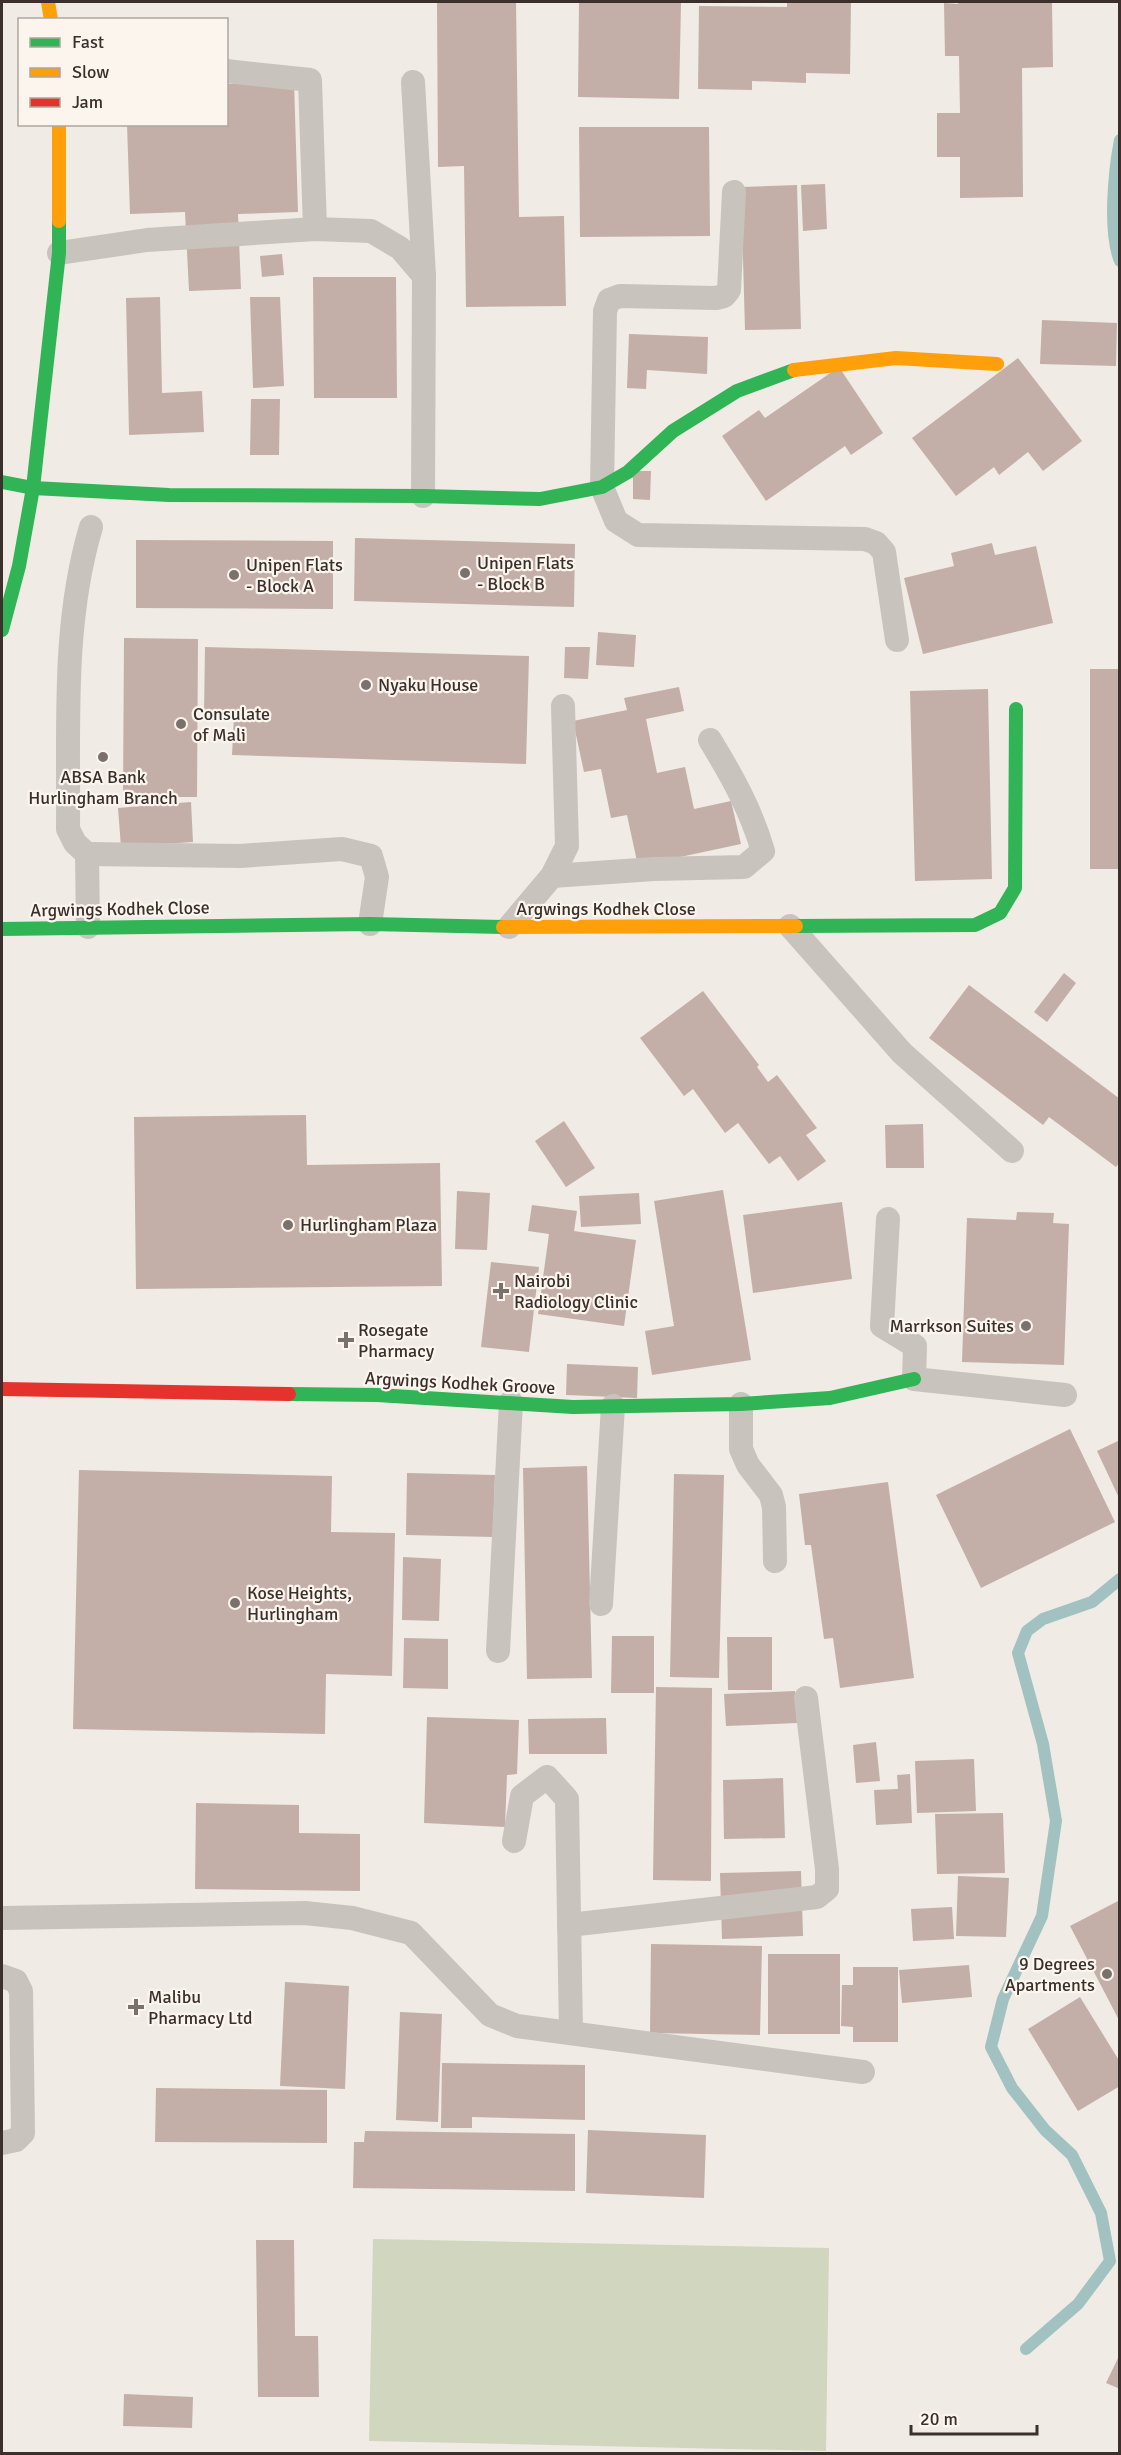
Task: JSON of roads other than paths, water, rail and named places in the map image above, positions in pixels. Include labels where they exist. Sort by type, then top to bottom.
[{"type":"street","points":[[48,2],[51,18]]},
{"type":"street","points":[[2,630],[19,566],[33,488],[59,254],[60,126]]},
{"type":"street","points":[[2,482],[33,488],[170,495],[423,495],[540,499],[602,487],[628,472],[673,431],[738,391],[795,369],[896,358],[997,364]]},
{"type":"street","name":"Argwings Kodhek Close","points":[[2,929],[370,924],[510,927],[975,926],[1000,913],[1015,888],[1016,709]]},
{"type":"street","name":"Argwings Kodhek Groove","points":[[2,1389],[376,1395],[573,1407],[741,1404],[830,1398],[914,1379]]},
{"type":"lane","points":[[228,71],[310,80],[315,229]]},
{"type":"lane","points":[[413,82],[424,276],[423,495]]},
{"type":"lane","points":[[734,192],[729,290],[724,296],[716,298],[620,296],[609,300],[604,311],[602,487],[616,521],[638,535],[865,539],[876,543],[884,552],[897,640]]},
{"type":"lane","points":[[59,254],[147,240],[315,229],[371,231],[400,248],[424,276]]},
{"type":"lane","points":[[91,527],[78,580],[69,690],[68,829],[75,843],[87,854],[240,856],[342,849],[371,856],[377,877],[370,924]]},
{"type":"lane","points":[[510,927],[552,876],[567,846],[563,706]]},
{"type":"lane","points":[[552,876],[654,869],[744,867],[763,851],[755,825],[735,780],[710,740]]},
{"type":"lane","points":[[87,854],[88,927]]},
{"type":"lane","points":[[790,926],[902,1053],[1012,1151]]},
{"type":"lane","points":[[888,1219],[882,1326],[915,1346],[914,1379],[1065,1395]]},
{"type":"lane","points":[[498,1652],[511,1402]]},
{"type":"lane","points":[[741,1404],[741,1449],[748,1465],[771,1495],[774,1507],[775,1561]]},
{"type":"lane","points":[[601,1604],[613,1406]]},
{"type":"lane","points":[[569,1925],[807,1899],[817,1897],[827,1889],[827,1869],[806,1698]]},
{"type":"lane","points":[[514,1841],[522,1796],[547,1777],[567,1798],[571,2033]]},
{"type":"lane","points":[[2,1918],[305,1913],[352,1918],[411,1932],[490,2014],[517,2026],[863,2072]]},
{"type":"lane","points":[[2,1976],[16,1981],[21,1991],[22,2133],[16,2140],[2,2144]]},
{"type":"waterway","points":[[1120,140],[1114,184],[1113,218],[1116,249],[1120,261]]},
{"type":"waterway","points":[[1026,2349],[1078,2304],[1110,2261],[1101,2213],[1072,2155],[1045,2130],[1012,2088],[991,2047],[1003,1999],[1042,1916],[1056,1821],[1043,1744],[1018,1653],[1027,1631],[1043,1619],[1092,1602],[1120,1579]]},
{"type":"place","name":"Unipen Flats - Block B","points":[[465,573]]},
{"type":"place","name":"Unipen Flats - Block A","points":[[234,575]]},
{"type":"place","name":"Nyaku House","points":[[366,685]]},
{"type":"place","name":"Consulate of Mali","points":[[181,724]]},
{"type":"place","name":"ABSA Bank Hurlingham Branch","points":[[103,757]]},
{"type":"place","name":"Hurlingham Plaza","points":[[288,1225]]},
{"type":"place","name":"Nairobi Radiology Clinic","points":[[501,1291]]},
{"type":"place","name":"Marrkson Suites","points":[[1026,1326]]},
{"type":"place","name":"Rosegate Pharmacy","points":[[346,1340]]},
{"type":"place","name":"Kose Heights, Hurlingham","points":[[235,1603]]},
{"type":"place","name":"9 Degrees Apartments","points":[[1107,1974]]},
{"type":"place","name":"Malibu Pharmacy Ltd","points":[[136,2007]]}]
